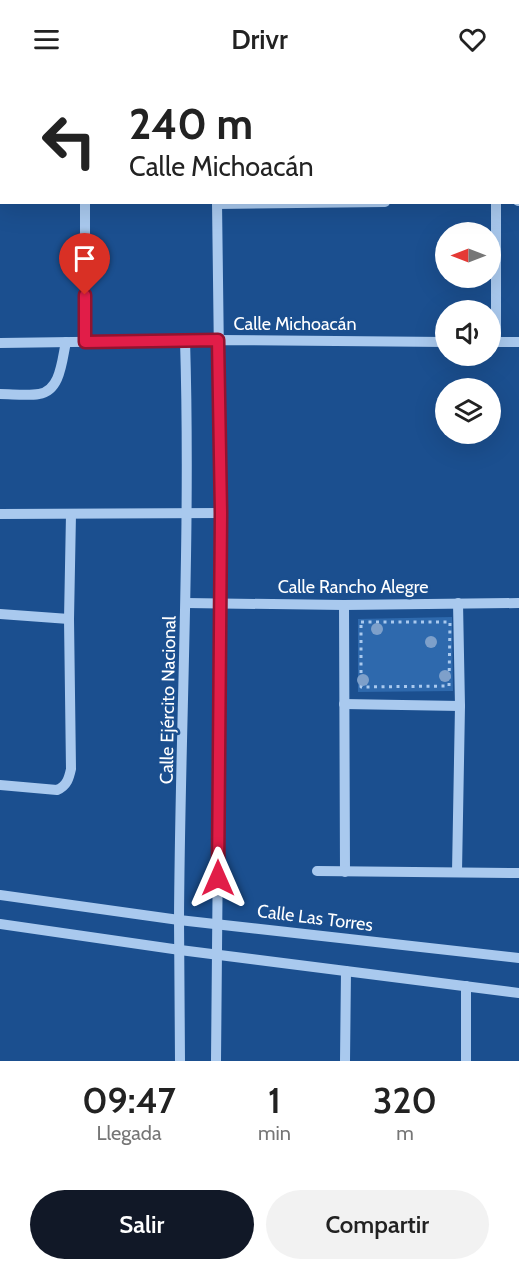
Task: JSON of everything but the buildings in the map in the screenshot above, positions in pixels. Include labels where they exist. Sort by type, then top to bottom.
[{"type":"street","points":[[85,204],[85,342]]},
{"type":"street","points":[[216,1061],[221,513],[217,204]]},
{"type":"street","points":[[494,300],[496,204]]},
{"type":"street","name":"Calle Michoacán","points":[[0,343],[185,340],[435,342]]},
{"type":"street","name":"Calle Ejército Nacional","points":[[180,1061],[179,920],[188,513],[185,340]]},
{"type":"street","points":[[0,394],[40,394],[50,390],[57,381],[66,342]]},
{"type":"street","points":[[501,342],[519,342]]},
{"type":"street","points":[[0,514],[221,513]]},
{"type":"street","points":[[0,785],[62,789],[69,778],[71,769],[69,619],[71,514]]},
{"type":"street","name":"Calle Rancho Alegre","points":[[186,603],[344,605],[519,603]]},
{"type":"street","points":[[457,872],[460,706],[458,603]]},
{"type":"street","points":[[344,605],[345,872]]},
{"type":"street","points":[[0,614],[69,619]]},
{"type":"street","points":[[344,704],[460,706]]},
{"type":"street","points":[[317,871],[519,873]]},
{"type":"street","name":"Calle Las Torres","points":[[0,895],[179,920],[519,958]]},
{"type":"street","points":[[0,924],[180,950],[519,993]]},
{"type":"street","points":[[345,1061],[346,971]]},
{"type":"street","points":[[466,986],[466,1061]]},
{"type":"path","points":[[361,622],[450,622],[449,686],[361,687],[361,622]]},
{"type":"shaded area","points":[[452,617],[453,691],[358,692],[358,619]]},
{"type":"route","points":[[85,295],[85,342],[218,340],[221,513],[218,878]]}]
